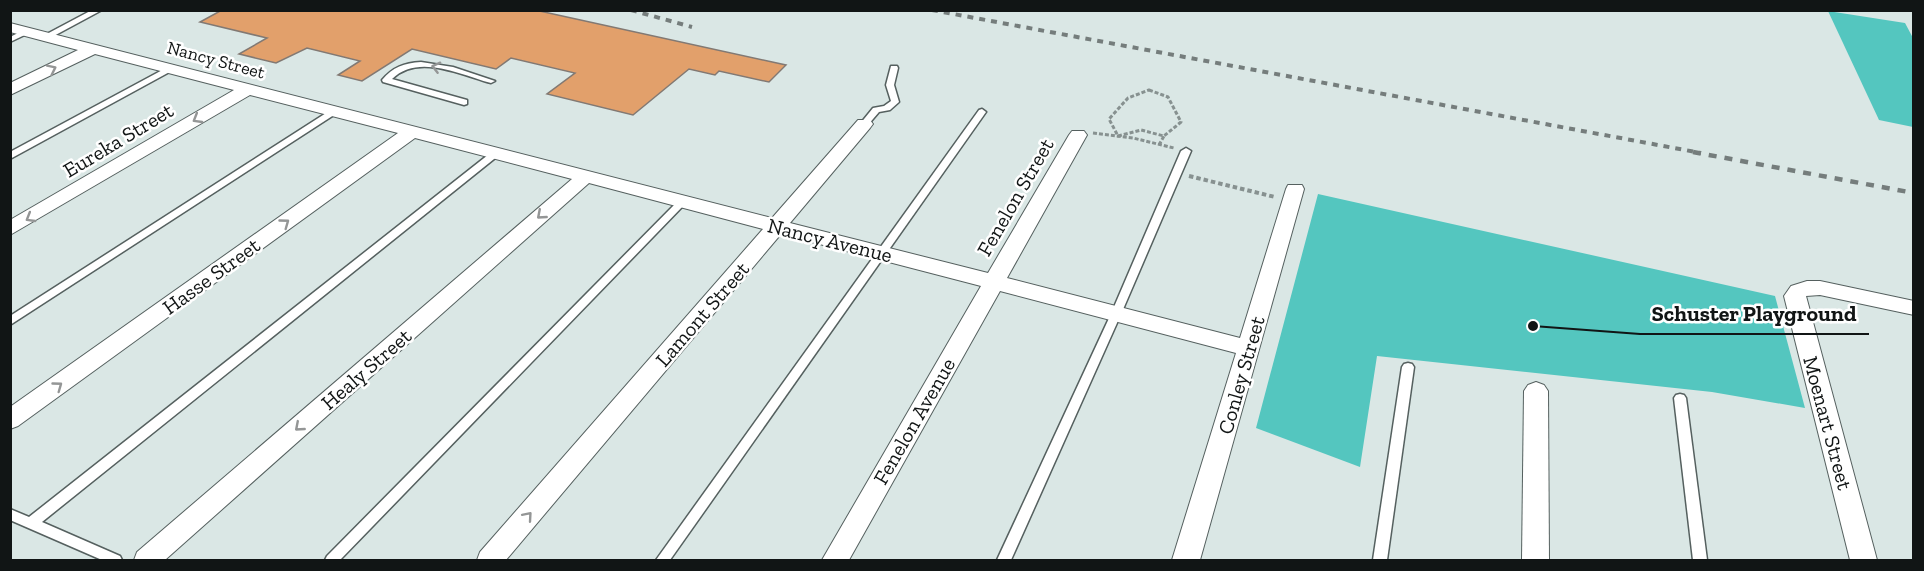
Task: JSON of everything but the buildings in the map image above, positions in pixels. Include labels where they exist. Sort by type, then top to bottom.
[{"type":"street","name":"Nancy Street","points":[[10,27],[412,132]]},
{"type":"street","points":[[10,90],[94,48]]},
{"type":"street","name":"Eureka Street","points":[[10,229],[248,89]]},
{"type":"street","name":"Lamont Street","points":[[490,561],[864,124]]},
{"type":"street","name":"Nancy Avenue","points":[[412,132],[1248,348]]},
{"type":"street","name":"Hasse Street","points":[[10,420],[412,132]]},
{"type":"street","name":"Fenelon Street","points":[[993,282],[1078,135]]},
{"type":"street","name":"Healy Street","points":[[147,561],[585,177]]},
{"type":"street","name":"Conley Street","points":[[1186,561],[1293,197]]},
{"type":"street","name":"Fenelon Avenue","points":[[834,561],[993,282]]},
{"type":"street","name":"Moenart Street","points":[[1864,561],[1795,296],[1803,289],[1820,288],[1914,308]]},
{"type":"street","points":[[1535,561],[1536,391]]},
{"type":"lane","points":[[47,36],[99,10]]},
{"type":"lane","points":[[10,40],[29,32]]},
{"type":"lane","points":[[464,102],[386,80],[389,74],[406,66],[423,64],[491,81]]},
{"type":"lane","name":"Lamont Street","points":[[864,124],[876,110],[887,108],[895,102],[890,85],[894,68]]},
{"type":"lane","points":[[10,156],[171,69]]},
{"type":"lane","points":[[10,321],[334,111]]},
{"type":"lane","points":[[663,561],[982,112]]},
{"type":"lane","points":[[1004,561],[1116,314],[1186,151]]},
{"type":"lane","points":[[31,523],[496,153]]},
{"type":"lane","points":[[332,561],[682,202]]},
{"type":"lane","points":[[1380,561],[1408,367]]},
{"type":"lane","points":[[1680,398],[1701,561]]},
{"type":"lane","points":[[10,514],[115,561]]},
{"type":"path","points":[[1118,136],[1109,119],[1114,111],[1133,93],[1149,89],[1157,90],[1177,108],[1181,122],[1164,136],[1159,145]]},
{"type":"path","points":[[1118,136],[1140,129],[1151,129],[1164,136]]},
{"type":"path","points":[[1078,135],[1094,132],[1186,151]]},
{"type":"path","points":[[1177,173],[1276,197],[1276,202],[1293,197]]},
{"type":"shaded area","points":[[1828,11],[1905,23],[1913,38],[1913,127],[1879,120]]},
{"type":"shaded area","points":[[1318,194],[1775,296],[1805,408],[1712,392],[1377,356],[1360,467],[1256,428]]},
{"type":"railway","points":[[631,10],[692,27]]},
{"type":"railway","points":[[932,10],[1701,153]]},
{"type":"railway","points":[[1693,152],[1914,193]]},
{"type":"place","name":"Schuster Playground","points":[[1533,326]]}]
